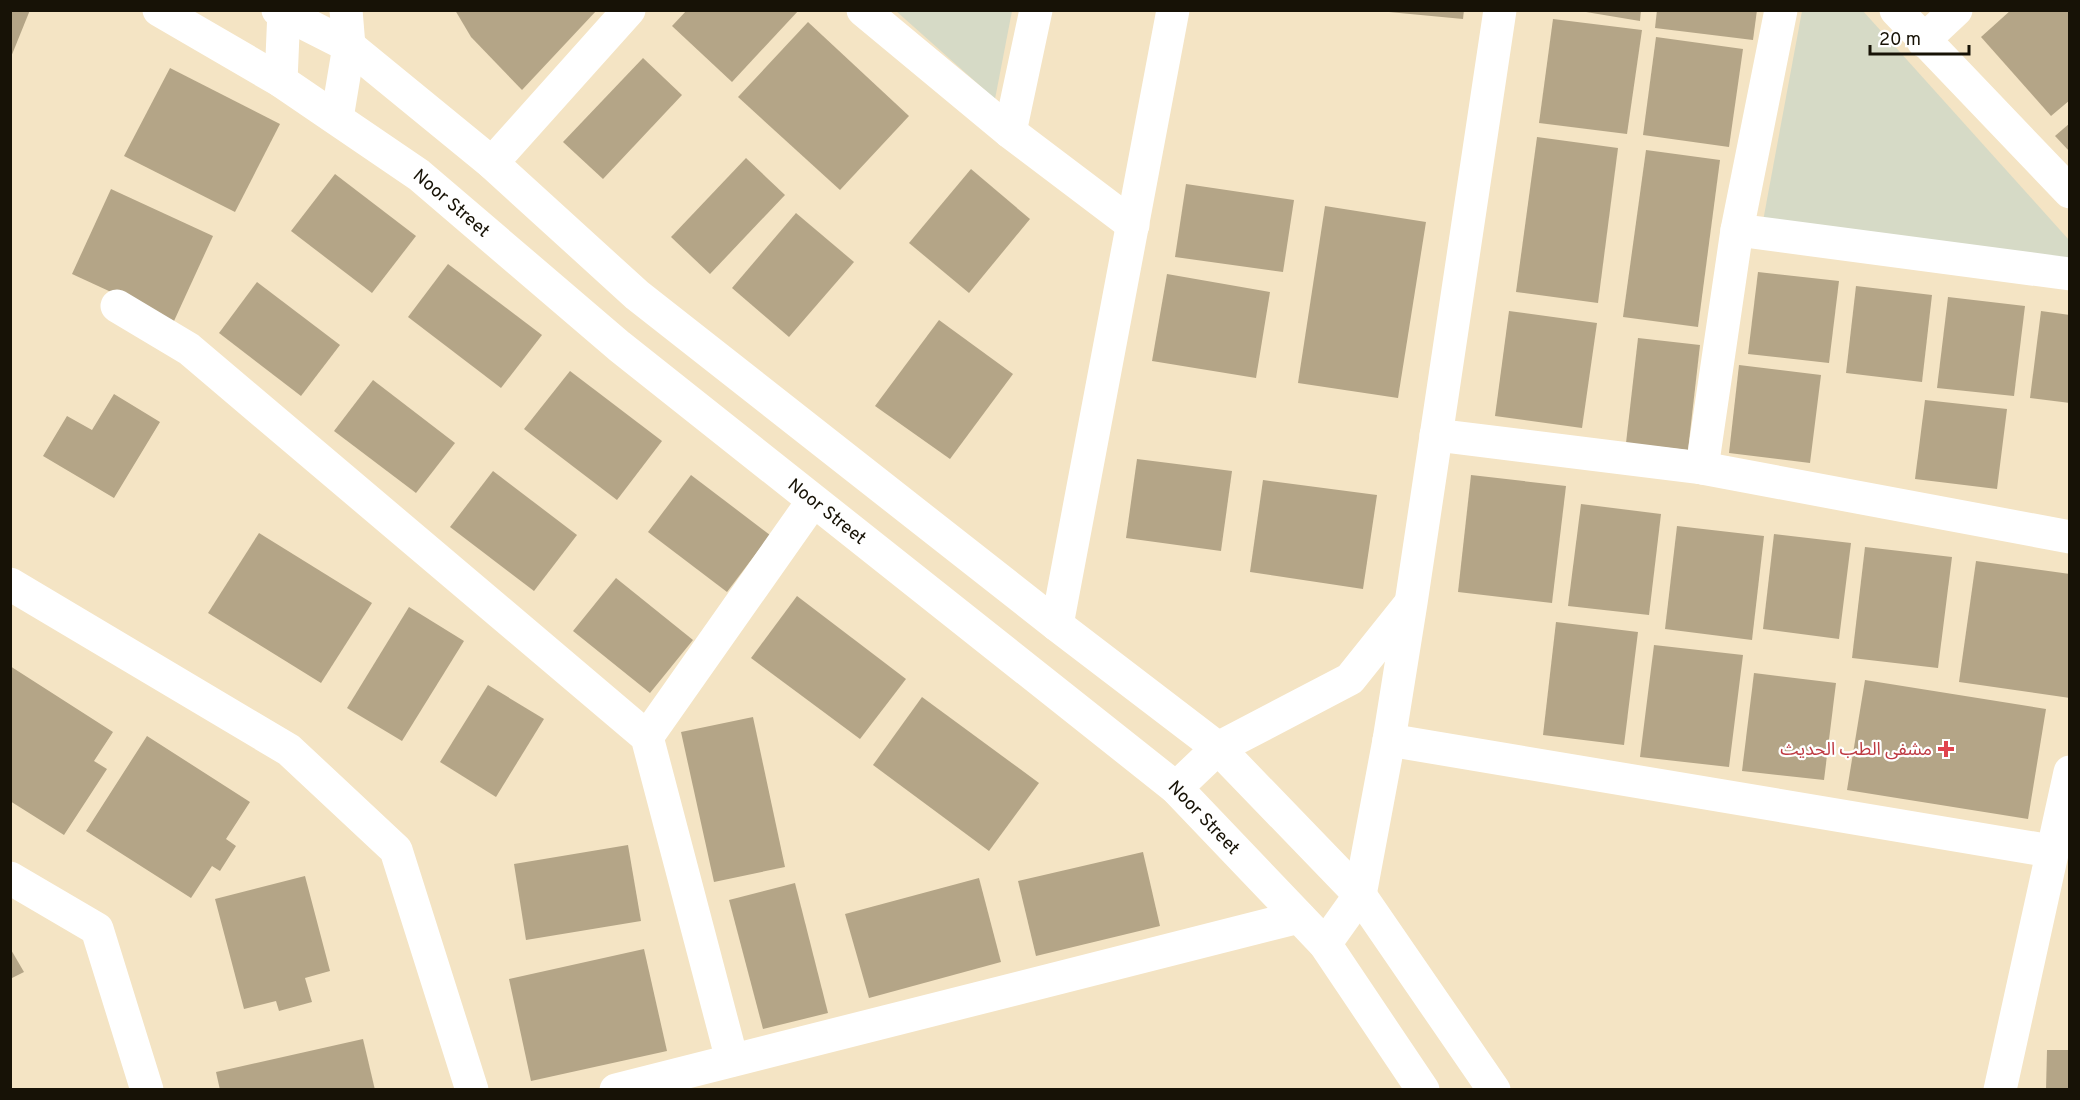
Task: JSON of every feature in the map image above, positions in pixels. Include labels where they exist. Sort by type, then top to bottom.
[{"type":"street","name":"Noor Street","points":[[159,10],[281,81],[419,176],[619,346],[1176,788],[1325,944],[1423,1089]]},
{"type":"street","points":[[337,118],[349,46],[346,10]]},
{"type":"street","points":[[492,163],[629,10]]},
{"type":"street","points":[[863,10],[1010,132],[1133,225]]},
{"type":"street","points":[[1010,132],[1036,10]]},
{"type":"street","points":[[1057,625],[1173,10]]},
{"type":"street","points":[[1325,944],[1360,895],[1389,740],[1411,603],[1500,10]]},
{"type":"street","points":[[1702,468],[1737,230],[1781,10]]},
{"type":"street","points":[[1896,10],[1923,41],[2070,192]]},
{"type":"street","points":[[1923,41],[1956,10]]},
{"type":"street","points":[[281,81],[282,12],[349,46],[492,163],[637,295],[1057,625],[1218,748],[1360,895],[1494,1089]]},
{"type":"street","points":[[1737,230],[2070,274]]},
{"type":"street","points":[[117,306],[189,349],[647,737],[732,1060]]},
{"type":"street","points":[[1436,435],[1702,468],[2070,537]]},
{"type":"street","points":[[647,737],[813,501]]},
{"type":"street","points":[[10,584],[289,750],[396,850],[472,1089]]},
{"type":"street","points":[[1176,788],[1218,748],[1350,679],[1411,603]]},
{"type":"street","points":[[1389,740],[2051,850]]},
{"type":"street","points":[[2000,1089],[2070,771]]},
{"type":"street","points":[[10,878],[97,930],[147,1089]]},
{"type":"street","points":[[616,1089],[698,1080],[732,1060],[1299,917]]},
{"type":"green space","points":[[896,11],[1012,11],[995,99]]},
{"type":"green space","points":[[1802,11],[1863,11],[2069,240],[2069,264],[1763,221]]},
{"type":"building","points":[[10,10],[30,10],[11,57],[10,57]]},
{"type":"building","points":[[455,10],[597,10],[522,90],[471,37]]},
{"type":"building","points":[[687,10],[799,10],[732,82],[672,26]]},
{"type":"building","points":[[1389,10],[1464,10],[1463,19],[1389,12]]},
{"type":"building","points":[[1574,10],[1641,10],[1640,21]]},
{"type":"building","points":[[1657,10],[1757,10],[1753,40],[1655,28]]},
{"type":"building","points":[[2011,10],[2070,10],[2070,100],[2051,116],[1981,37]]},
{"type":"building","points":[[1553,19],[1642,30],[1627,134],[1539,123]]},
{"type":"building","points":[[808,22],[909,116],[840,190],[738,97]]},
{"type":"building","points":[[1656,37],[1743,49],[1729,147],[1643,135]]},
{"type":"building","points":[[643,58],[682,95],[603,179],[563,142]]},
{"type":"building","points":[[170,68],[280,124],[235,212],[124,156]]},
{"type":"building","points":[[2070,123],[2070,152],[2055,136]]},
{"type":"building","points":[[1537,137],[1618,148],[1598,303],[1516,292]]},
{"type":"building","points":[[1646,150],[1720,160],[1698,327],[1623,317]]},
{"type":"building","points":[[746,158],[785,195],[710,274],[671,237]]},
{"type":"building","points":[[971,169],[1030,219],[969,293],[909,243]]},
{"type":"building","points":[[335,174],[416,236],[372,293],[291,231]]},
{"type":"building","points":[[1186,184],[1294,200],[1283,272],[1175,257]]},
{"type":"building","points":[[111,189],[213,236],[174,321],[72,274]]},
{"type":"building","points":[[1325,206],[1426,222],[1398,398],[1298,383]]},
{"type":"building","points":[[796,213],[854,262],[789,337],[732,288]]},
{"type":"building","points":[[448,264],[542,335],[501,388],[408,317]]},
{"type":"building","points":[[1758,272],[1839,281],[1829,363],[1748,354]]},
{"type":"building","points":[[1167,274],[1270,292],[1256,378],[1152,361]]},
{"type":"building","points":[[257,282],[340,345],[301,396],[219,333]]},
{"type":"building","points":[[1856,286],[1932,295],[1922,382],[1846,373]]},
{"type":"building","points":[[1948,297],[2025,306],[2014,396],[1937,388]]},
{"type":"building","points":[[1509,311],[1597,323],[1582,428],[1495,416]]},
{"type":"building","points":[[2041,311],[2070,315],[2070,403],[2030,398]]},
{"type":"building","points":[[939,320],[1013,374],[950,459],[875,406]]},
{"type":"building","points":[[1638,338],[1700,345],[1688,450],[1626,443]]},
{"type":"building","points":[[1739,365],[1821,375],[1810,463],[1729,453]]},
{"type":"building","points":[[570,371],[662,441],[617,500],[524,429]]},
{"type":"building","points":[[373,380],[455,443],[416,493],[334,431]]},
{"type":"building","points":[[114,394],[160,422],[114,498],[43,456],[67,416],[92,430]]},
{"type":"building","points":[[1925,400],[2007,409],[1997,489],[1915,479]]},
{"type":"building","points":[[1137,459],[1232,471],[1221,551],[1126,538]]},
{"type":"building","points":[[493,471],[577,535],[534,591],[450,527]]},
{"type":"building","points":[[691,475],[770,535],[727,592],[648,532]]},
{"type":"building","points":[[1471,475],[1566,486],[1552,603],[1458,592]]},
{"type":"building","points":[[1263,480],[1377,495],[1363,589],[1250,572]]},
{"type":"building","points":[[1581,504],[1661,514],[1649,615],[1568,606]]},
{"type":"building","points":[[1677,526],[1764,536],[1752,640],[1665,629]]},
{"type":"building","points":[[259,533],[372,603],[321,683],[208,613]]},
{"type":"building","points":[[1774,534],[1851,543],[1839,639],[1763,629]]},
{"type":"building","points":[[1865,547],[1952,557],[1938,668],[1852,658]]},
{"type":"building","points":[[1976,561],[2070,574],[2070,698],[1959,682]]},
{"type":"building","points":[[616,578],[693,640],[650,693],[573,631]]},
{"type":"building","points":[[797,596],[906,679],[860,739],[751,658]]},
{"type":"building","points":[[409,607],[464,641],[402,741],[347,708]]},
{"type":"building","points":[[1556,622],[1638,632],[1624,745],[1543,735]]},
{"type":"building","points":[[1654,645],[1743,655],[1729,767],[1640,757]]},
{"type":"building","points":[[10,666],[113,732],[94,761],[107,769],[64,835],[10,801]]},
{"type":"building","points":[[1754,673],[1836,683],[1824,780],[1742,771]]},
{"type":"building","name":"مشفى الطب الحديث","points":[[1865,680],[2046,709],[2028,819],[1847,790]]},
{"type":"building","points":[[488,685],[544,719],[496,797],[440,762]]},
{"type":"building","points":[[922,697],[1039,783],[989,851],[873,765]]},
{"type":"building","points":[[753,717],[785,867],[714,882],[681,732]]},
{"type":"building","points":[[147,736],[250,802],[226,839],[236,846],[220,871],[212,866],[191,898],[86,831]]},
{"type":"building","points":[[628,845],[641,921],[526,940],[514,864]]},
{"type":"building","points":[[1143,852],[1160,926],[1036,956],[1018,881]]},
{"type":"building","points":[[305,876],[330,971],[305,978],[312,1002],[279,1011],[276,1001],[244,1009],[215,899]]},
{"type":"building","points":[[979,878],[1001,962],[869,998],[845,914]]},
{"type":"building","points":[[795,883],[828,1013],[763,1029],[729,900]]},
{"type":"building","points":[[10,948],[24,972],[10,979]]},
{"type":"building","points":[[644,949],[667,1051],[531,1081],[509,979]]},
{"type":"building","points":[[363,1039],[375,1090],[220,1090],[216,1072]]},
{"type":"building","points":[[2047,1050],[2070,1050],[2070,1090],[2046,1090]]},
{"type":"place","name":"مشفى الطب الحديث","points":[[1946,749]]}]
